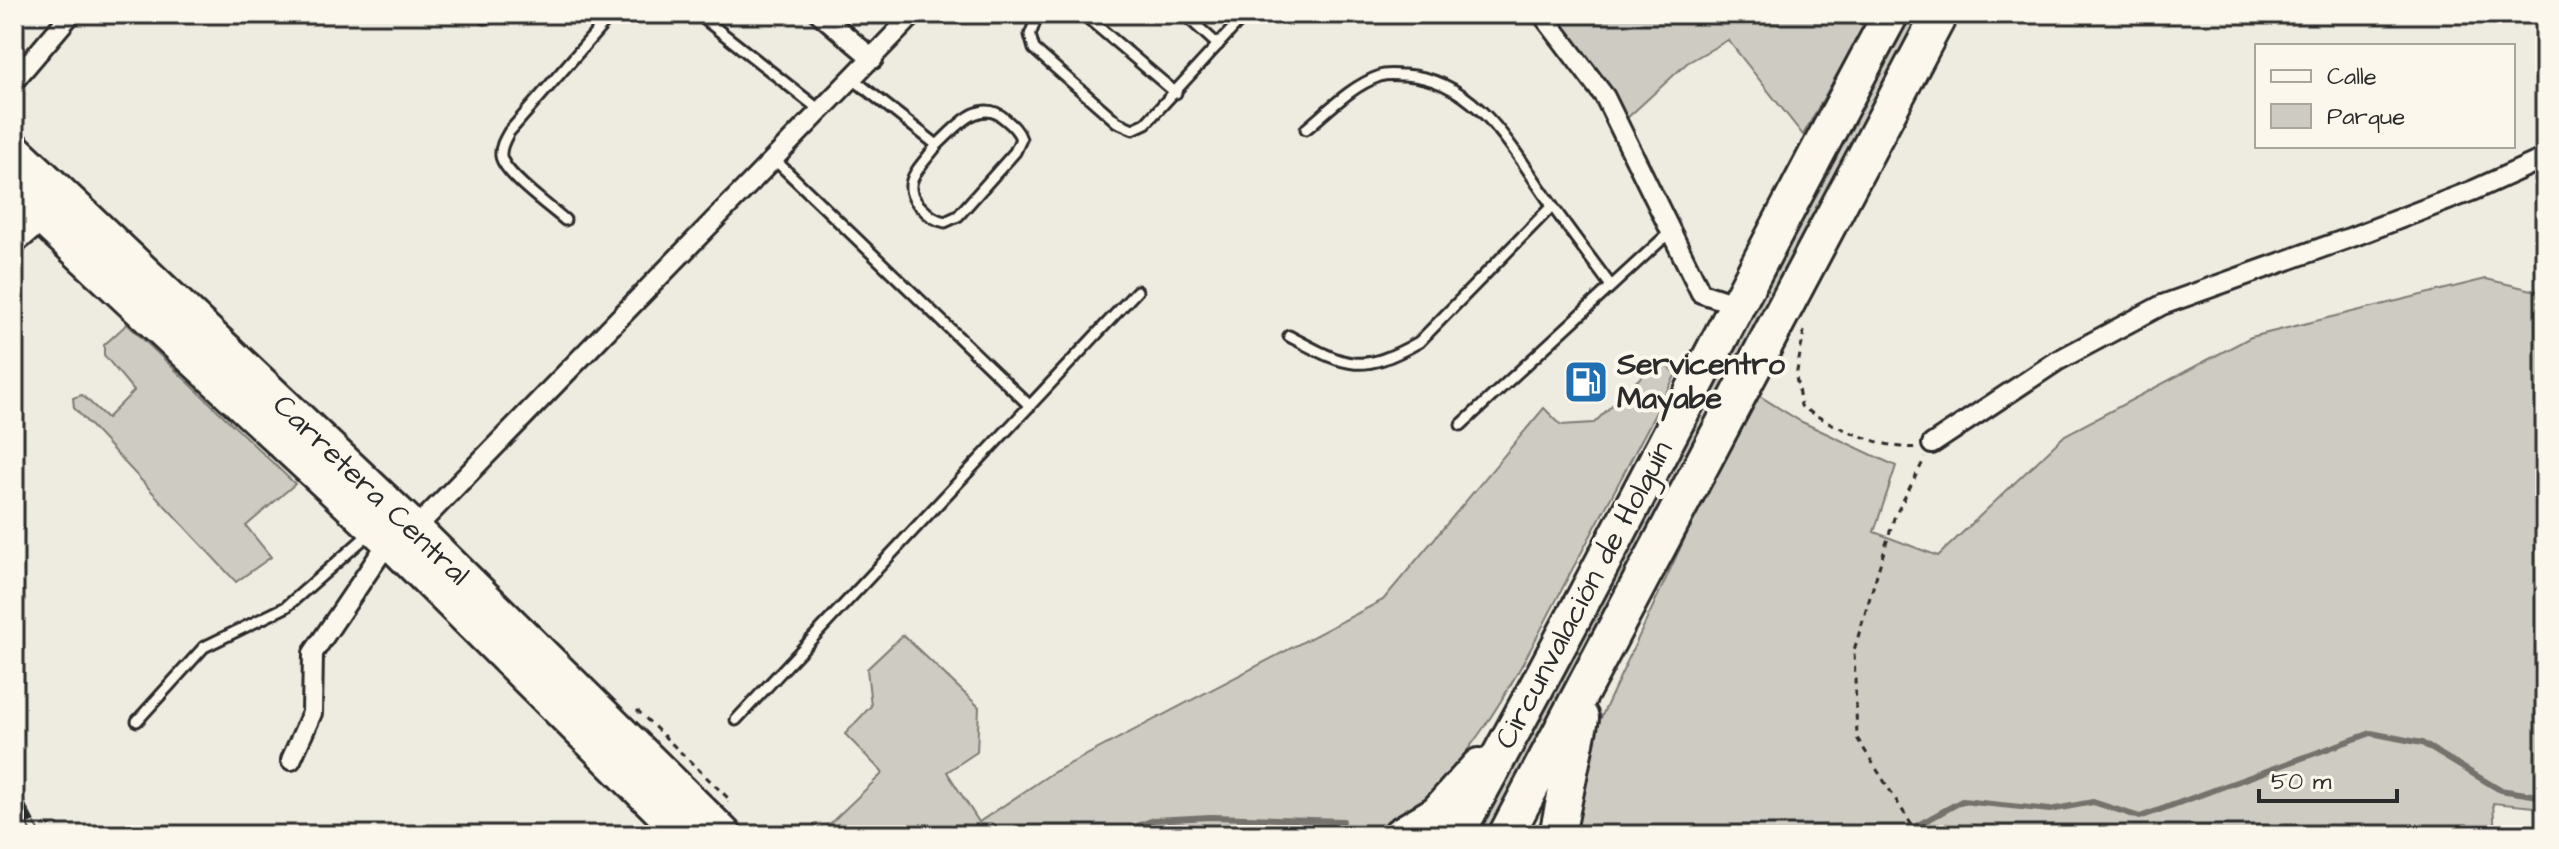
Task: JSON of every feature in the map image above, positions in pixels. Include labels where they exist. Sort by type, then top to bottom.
[{"type":"highway","name":"Circunvalación de Holguín","points":[[1456,835],[1547,671],[1735,304],[1891,14]]},
{"type":"highway","name":"Circunvalación de Holguín","points":[[1506,835],[1940,14]]},
{"type":"highway","name":"Carretera Central","points":[[14,150],[55,210],[394,537],[713,831]]},
{"type":"highway","name":"Carretera Central","points":[[14,191],[55,210]]},
{"type":"highway","points":[[1400,835],[1437,813],[1481,764],[1547,671]]},
{"type":"highway","points":[[1557,835],[1589,680]]},
{"type":"street","points":[[14,81],[71,14]]},
{"type":"street","points":[[820,14],[873,59]]},
{"type":"street","points":[[291,760],[312,713],[313,653],[394,537],[775,160],[914,14]]},
{"type":"street","points":[[1542,14],[1605,97],[1701,293],[1735,304]]},
{"type":"street","points":[[1932,444],[2057,361],[2162,305],[2366,232],[2545,158]]},
{"type":"street","points":[[14,245],[55,210]]},
{"type":"lane","points":[[565,220],[510,173],[501,159],[501,146],[509,132],[612,14]]},
{"type":"lane","points":[[698,14],[822,111]]},
{"type":"lane","points":[[841,33],[843,14]]},
{"type":"lane","points":[[1038,14],[1030,35],[1034,49],[1126,127],[1146,123],[1246,14]]},
{"type":"lane","points":[[1083,14],[1176,93]]},
{"type":"lane","points":[[1184,14],[1218,45]]},
{"type":"lane","points":[[1306,129],[1359,85],[1383,74],[1418,76],[1444,85],[1478,106],[1512,144],[1552,206],[1611,286]]},
{"type":"lane","points":[[853,79],[937,145]]},
{"type":"lane","points":[[985,109],[998,112],[1017,129],[1021,139],[1015,152],[968,206],[958,216],[945,222],[931,217],[910,194],[915,174],[937,145],[972,114],[985,109]]},
{"type":"lane","points":[[775,160],[1030,406]]},
{"type":"lane","points":[[1289,336],[1341,363],[1370,364],[1395,355],[1419,342],[1552,206]]},
{"type":"lane","points":[[1461,425],[1670,232]]},
{"type":"lane","points":[[736,720],[1137,291]]},
{"type":"lane","points":[[137,721],[204,647],[286,607],[394,537]]},
{"type":"path","points":[[1806,319],[1796,377],[1801,406],[1832,424],[1894,446],[1909,448],[1932,444]]},
{"type":"path","points":[[1918,835],[1857,738],[1854,650],[1894,518],[1932,444]]},
{"type":"green space","points":[[1551,14],[1871,14],[1803,135],[1728,40],[1687,63],[1624,121]]},
{"type":"green space","points":[[1912,14],[1919,14],[1859,135],[1486,835],[1473,835],[1584,636],[1690,428]]},
{"type":"green space","points":[[2486,279],[2545,293],[2545,808],[2493,803],[2495,835],[1575,835],[1591,739],[1753,392],[1800,421],[1896,466],[1874,532],[1938,556],[2065,435],[2251,337]]},
{"type":"green space","points":[[127,324],[295,484],[246,526],[271,557],[236,582],[74,408],[73,398],[82,395],[107,418],[134,391],[104,355],[104,345]]},
{"type":"green space","points":[[1659,359],[1676,374],[1514,679],[1492,716],[1440,783],[1410,811],[1377,835],[818,835],[883,773],[845,734],[871,706],[867,669],[903,635],[979,707],[977,752],[947,772],[979,822],[1052,773],[1383,600],[1544,408],[1561,425],[1594,423]]},
{"type":"waterway","points":[[1900,835],[1962,801],[2050,810],[2093,802],[2140,817],[2371,733],[2422,743],[2500,790],[2545,797]]},
{"type":"waterway","points":[[1112,835],[1154,820],[1211,817],[1343,821]]},
{"type":"railway","points":[[14,791],[37,835]]},
{"type":"place","name":"Servicentro Mayabe","points":[[1586,382]]}]
